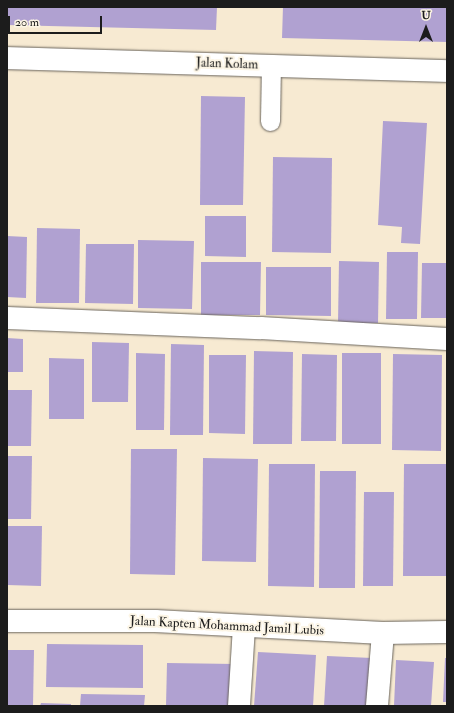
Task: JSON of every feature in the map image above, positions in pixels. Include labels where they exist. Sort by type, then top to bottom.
[{"type":"street","name":"Jalan Kolam","points":[[7,58],[447,71]]},
{"type":"street","points":[[7,318],[261,328],[447,339]]},
{"type":"street","name":"Jalan Kapten Mohammad Jamil Lubis","points":[[7,621],[155,621],[383,633],[447,632]]},
{"type":"street","points":[[239,706],[244,626]]},
{"type":"street","points":[[377,706],[383,633]]},
{"type":"lane","points":[[270,66],[270,121]]},
{"type":"building","points":[[7,7],[217,7],[216,30],[7,25]]},
{"type":"building","points":[[283,7],[447,7],[447,42],[282,38]]},
{"type":"building","points":[[201,96],[245,97],[243,205],[200,205]]},
{"type":"building","points":[[383,121],[427,123],[420,244],[401,243],[402,227],[378,225]]},
{"type":"building","points":[[273,157],[332,158],[331,253],[272,252]]},
{"type":"building","points":[[205,216],[246,216],[246,257],[205,256]]},
{"type":"building","points":[[37,228],[80,229],[79,303],[36,303]]},
{"type":"building","points":[[7,236],[27,237],[26,298],[7,297]]},
{"type":"building","points":[[138,240],[194,241],[192,309],[138,308]]},
{"type":"building","points":[[86,244],[134,244],[133,304],[85,303]]},
{"type":"building","points":[[387,252],[418,252],[417,319],[386,319]]},
{"type":"building","points":[[339,261],[379,262],[378,323],[338,323]]},
{"type":"building","points":[[201,262],[261,262],[260,315],[201,315]]},
{"type":"building","points":[[422,263],[447,263],[447,318],[421,318]]},
{"type":"building","points":[[266,267],[331,267],[331,316],[266,315]]},
{"type":"building","points":[[7,338],[23,339],[23,372],[7,372]]},
{"type":"building","points":[[92,342],[129,343],[128,402],[92,402]]},
{"type":"building","points":[[171,344],[204,345],[203,435],[170,435]]},
{"type":"building","points":[[254,351],[293,352],[292,444],[253,444]]},
{"type":"building","points":[[136,353],[165,354],[164,430],[136,430]]},
{"type":"building","points":[[342,353],[381,353],[381,444],[342,444]]},
{"type":"building","points":[[302,354],[337,355],[336,441],[301,441]]},
{"type":"building","points":[[393,354],[442,355],[441,451],[392,450]]},
{"type":"building","points":[[209,355],[246,355],[245,434],[209,433]]},
{"type":"building","points":[[49,358],[84,359],[84,419],[49,419]]},
{"type":"building","points":[[7,390],[32,390],[31,446],[7,446]]},
{"type":"building","points":[[131,449],[177,449],[175,575],[130,574]]},
{"type":"building","points":[[7,456],[32,456],[31,519],[7,519]]},
{"type":"building","points":[[203,458],[258,459],[256,562],[202,561]]},
{"type":"building","points":[[269,464],[315,464],[314,587],[268,586]]},
{"type":"building","points":[[404,464],[447,464],[447,576],[403,576]]},
{"type":"building","points":[[320,471],[356,471],[355,588],[319,588]]},
{"type":"building","points":[[364,492],[394,492],[393,586],[363,586]]},
{"type":"building","points":[[7,526],[42,526],[41,586],[7,585]]},
{"type":"building","points":[[47,644],[143,645],[143,688],[46,687]]},
{"type":"building","points":[[7,650],[34,650],[33,706],[7,706]]},
{"type":"building","points":[[258,652],[316,655],[313,706],[254,706]]},
{"type":"building","points":[[327,656],[372,658],[369,706],[324,706]]},
{"type":"building","points":[[445,658],[447,658],[447,702],[443,702]]},
{"type":"building","points":[[396,660],[434,662],[431,706],[394,706]]},
{"type":"building","points":[[167,663],[235,664],[234,706],[166,706]]},
{"type":"building","points":[[81,694],[145,695],[144,706],[80,706]]},
{"type":"building","points":[[41,703],[71,704],[71,706],[40,706]]}]
